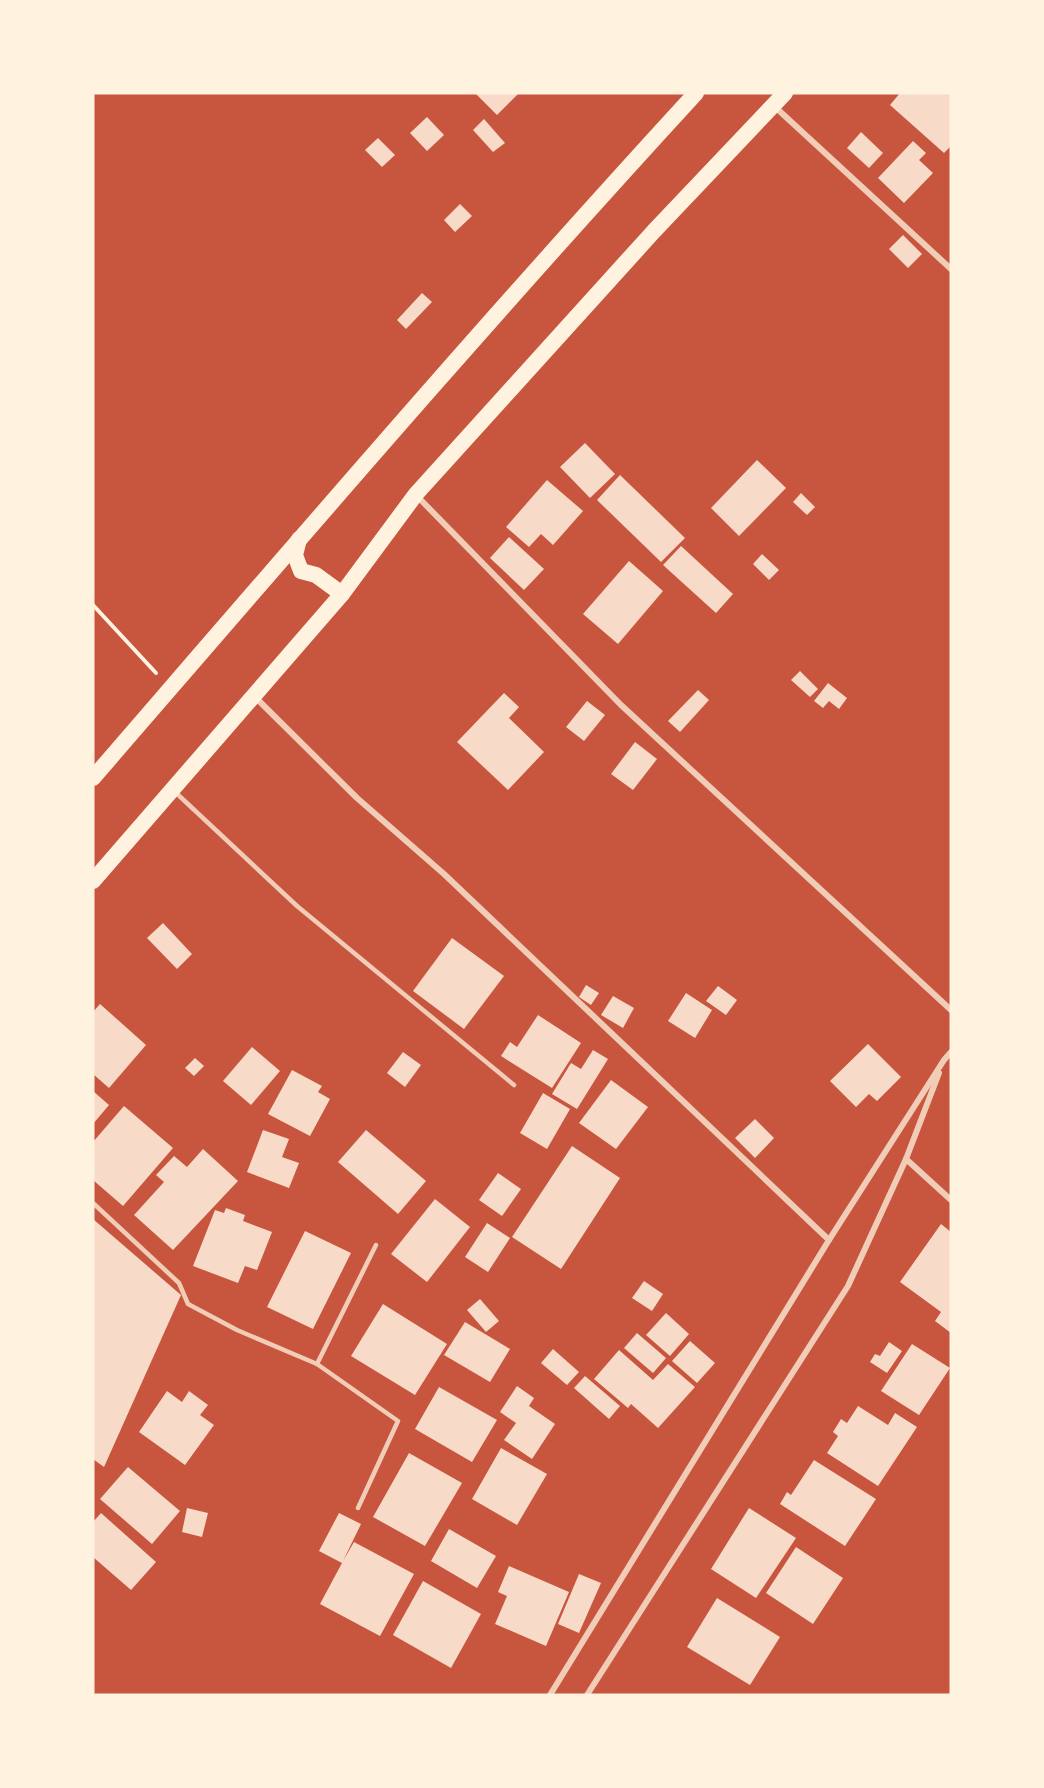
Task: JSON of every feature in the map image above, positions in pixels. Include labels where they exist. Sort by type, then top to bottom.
[{"type":"highway","points":[[93,778],[299,539],[577,223],[696,93]]},
{"type":"highway","points":[[93,881],[342,594],[416,494],[654,231],[779,99]]},
{"type":"highway","points":[[299,539],[295,555],[301,571],[316,575],[342,594]]},
{"type":"street","points":[[779,99],[951,269]]},
{"type":"street","points":[[416,494],[621,705],[951,1010]]},
{"type":"street","points":[[254,696],[357,798],[444,874],[829,1240]]},
{"type":"street","points":[[550,1695],[829,1240],[951,1052]]},
{"type":"street","points":[[587,1695],[848,1286],[906,1159],[944,1060]]},
{"type":"street","points":[[906,1159],[951,1200]]},
{"type":"lane","points":[[172,789],[297,906],[514,1085]]},
{"type":"lane","points":[[93,1203],[179,1283],[188,1304],[237,1330],[317,1364],[398,1420],[358,1508]]},
{"type":"lane","points":[[317,1364],[376,1245]]},
{"type":"path","points":[[93,605],[171,688]]},
{"type":"building","points":[[475,93],[519,93],[497,115]]},
{"type":"building","points":[[900,93],[951,93],[951,146],[944,153],[890,105]]},
{"type":"building","points":[[427,117],[444,135],[427,151],[410,133]]},
{"type":"building","points":[[484,119],[505,143],[493,152],[473,130]]},
{"type":"building","points":[[861,132],[883,153],[869,168],[847,148]]},
{"type":"building","points":[[378,138],[395,155],[382,167],[365,150]]},
{"type":"building","points":[[913,141],[926,153],[919,160],[933,173],[904,203],[878,178]]},
{"type":"building","points":[[460,204],[472,216],[455,232],[444,220]]},
{"type":"building","points":[[903,235],[922,254],[908,268],[889,249]]},
{"type":"building","points":[[422,293],[432,302],[406,329],[397,320]]},
{"type":"building","points":[[585,443],[615,474],[590,498],[560,467]]},
{"type":"building","points":[[757,460],[786,488],[739,536],[711,508]]},
{"type":"building","points":[[620,475],[685,538],[661,562],[597,500]]},
{"type":"building","points":[[547,480],[583,511],[553,545],[541,534],[529,547],[506,527]]},
{"type":"building","points":[[801,493],[815,507],[807,515],[793,502]]},
{"type":"building","points":[[509,537],[544,569],[524,590],[490,558]]},
{"type":"building","points":[[681,546],[733,594],[716,613],[663,565]]},
{"type":"building","points":[[762,554],[779,570],[769,580],[753,564]]},
{"type":"building","points":[[629,561],[663,591],[618,644],[583,614]]},
{"type":"building","points":[[800,671],[818,689],[810,697],[791,680]]},
{"type":"building","points":[[828,683],[847,698],[839,709],[829,701],[823,708],[814,701]]},
{"type":"building","points":[[698,690],[709,700],[680,732],[668,721]]},
{"type":"building","points":[[504,693],[519,707],[509,718],[544,752],[508,790],[457,742]]},
{"type":"building","points":[[587,701],[605,715],[584,741],[566,727]]},
{"type":"building","points":[[635,742],[657,759],[633,790],[611,774]]},
{"type":"building","points":[[163,923],[192,954],[177,969],[147,938]]},
{"type":"building","points":[[452,938],[504,976],[464,1029],[413,991]]},
{"type":"building","points":[[586,985],[599,993],[591,1005],[579,997]]},
{"type":"building","points":[[718,986],[737,1000],[726,1015],[706,1001]]},
{"type":"building","points":[[686,993],[712,1010],[695,1038],[668,1021]]},
{"type":"building","points":[[613,996],[634,1008],[623,1028],[601,1015]]},
{"type":"building","points":[[100,1004],[146,1045],[109,1088],[93,1074],[93,1012]]},
{"type":"building","points":[[538,1015],[581,1043],[552,1088],[501,1056],[510,1042],[517,1047]]},
{"type":"building","points":[[868,1044],[901,1077],[877,1101],[869,1094],[856,1107],[830,1081]]},
{"type":"building","points":[[252,1047],[280,1071],[251,1105],[223,1081]]},
{"type":"building","points":[[593,1050],[608,1059],[577,1109],[552,1094],[571,1063],[581,1069]]},
{"type":"building","points":[[403,1052],[421,1065],[405,1087],[387,1073]]},
{"type":"building","points":[[195,1058],[204,1066],[194,1076],[185,1068]]},
{"type":"building","points":[[292,1070],[322,1086],[318,1092],[330,1099],[310,1136],[268,1114]]},
{"type":"building","points":[[611,1080],[648,1107],[616,1149],[579,1123]]},
{"type":"building","points":[[93,1091],[109,1105],[93,1124]]},
{"type":"building","points":[[543,1093],[570,1109],[547,1149],[520,1133]]},
{"type":"building","points":[[124,1106],[173,1148],[123,1206],[93,1180],[93,1142]]},
{"type":"building","points":[[755,1119],[774,1138],[755,1158],[735,1138]]},
{"type":"building","points":[[263,1130],[289,1139],[282,1157],[299,1163],[289,1188],[247,1172]]},
{"type":"building","points":[[366,1130],[426,1181],[398,1214],[338,1162]]},
{"type":"building","points":[[572,1146],[620,1178],[561,1269],[512,1237]]},
{"type":"building","points":[[203,1149],[238,1181],[173,1250],[134,1215],[164,1182],[156,1175],[174,1156],[187,1167]]},
{"type":"building","points":[[498,1173],[521,1189],[502,1216],[479,1200]]},
{"type":"building","points":[[435,1199],[470,1227],[427,1282],[391,1254]]},
{"type":"building","points":[[226,1208],[245,1215],[243,1221],[272,1232],[257,1270],[245,1266],[238,1283],[193,1266],[215,1210],[224,1213]]},
{"type":"building","points":[[93,1219],[181,1295],[104,1467],[93,1459]]},
{"type":"building","points":[[487,1223],[510,1238],[488,1272],[465,1257]]},
{"type":"building","points":[[941,1224],[951,1232],[951,1333],[935,1321],[941,1312],[900,1282]]},
{"type":"building","points":[[305,1231],[351,1253],[313,1329],[267,1307]]},
{"type":"building","points":[[644,1281],[663,1294],[652,1311],[632,1298]]},
{"type":"building","points":[[480,1299],[499,1321],[486,1332],[467,1310]]},
{"type":"building","points":[[383,1304],[447,1344],[415,1395],[351,1356]]},
{"type":"building","points":[[666,1313],[689,1334],[670,1356],[646,1335]]},
{"type":"building","points":[[465,1322],[510,1349],[490,1382],[444,1355]]},
{"type":"building","points":[[637,1333],[666,1358],[653,1373],[624,1348]]},
{"type":"building","points":[[690,1341],[715,1363],[697,1383],[672,1361]]},
{"type":"building","points":[[889,1342],[902,1351],[887,1373],[870,1362],[875,1354],[880,1356]]},
{"type":"building","points":[[912,1344],[950,1368],[919,1415],[881,1391]]},
{"type":"building","points":[[553,1349],[579,1372],[567,1385],[541,1363]]},
{"type":"building","points":[[619,1350],[653,1380],[668,1364],[695,1387],[658,1428],[631,1404],[628,1408],[594,1379]]},
{"type":"building","points":[[585,1376],[620,1406],[609,1419],[574,1388]]},
{"type":"building","points":[[517,1386],[534,1398],[529,1406],[555,1424],[532,1459],[504,1440],[516,1423],[500,1412]]},
{"type":"building","points":[[439,1387],[497,1420],[472,1462],[415,1429]]},
{"type":"building","points":[[167,1391],[182,1402],[189,1391],[208,1405],[200,1415],[214,1425],[185,1465],[139,1432]]},
{"type":"building","points":[[858,1406],[888,1425],[895,1413],[917,1427],[878,1486],[827,1453],[838,1436],[833,1432],[841,1419],[847,1423]]},
{"type":"building","points":[[501,1448],[547,1474],[517,1525],[472,1499]]},
{"type":"building","points":[[409,1453],[462,1483],[425,1546],[373,1517]]},
{"type":"building","points":[[814,1460],[876,1499],[845,1546],[780,1504],[787,1492],[791,1495]]},
{"type":"building","points":[[128,1467],[180,1511],[152,1544],[100,1499]]},
{"type":"building","points":[[187,1508],[208,1513],[202,1537],[182,1532]]},
{"type":"building","points":[[749,1508],[796,1538],[756,1598],[711,1569]]},
{"type":"building","points":[[101,1513],[156,1562],[131,1590],[93,1557],[93,1522]]},
{"type":"building","points":[[339,1513],[361,1524],[343,1561],[354,1542],[414,1574],[380,1636],[320,1604],[342,1563],[319,1551]]},
{"type":"building","points":[[449,1529],[496,1556],[477,1588],[431,1561]]},
{"type":"building","points":[[796,1547],[843,1578],[813,1624],[766,1593]]},
{"type":"building","points":[[509,1566],[569,1592],[546,1646],[495,1624],[507,1596],[498,1592]]},
{"type":"building","points":[[579,1574],[601,1583],[579,1633],[558,1624]]},
{"type":"building","points":[[423,1581],[481,1614],[451,1668],[393,1635]]},
{"type":"building","points":[[717,1598],[780,1637],[750,1685],[687,1647]]}]
